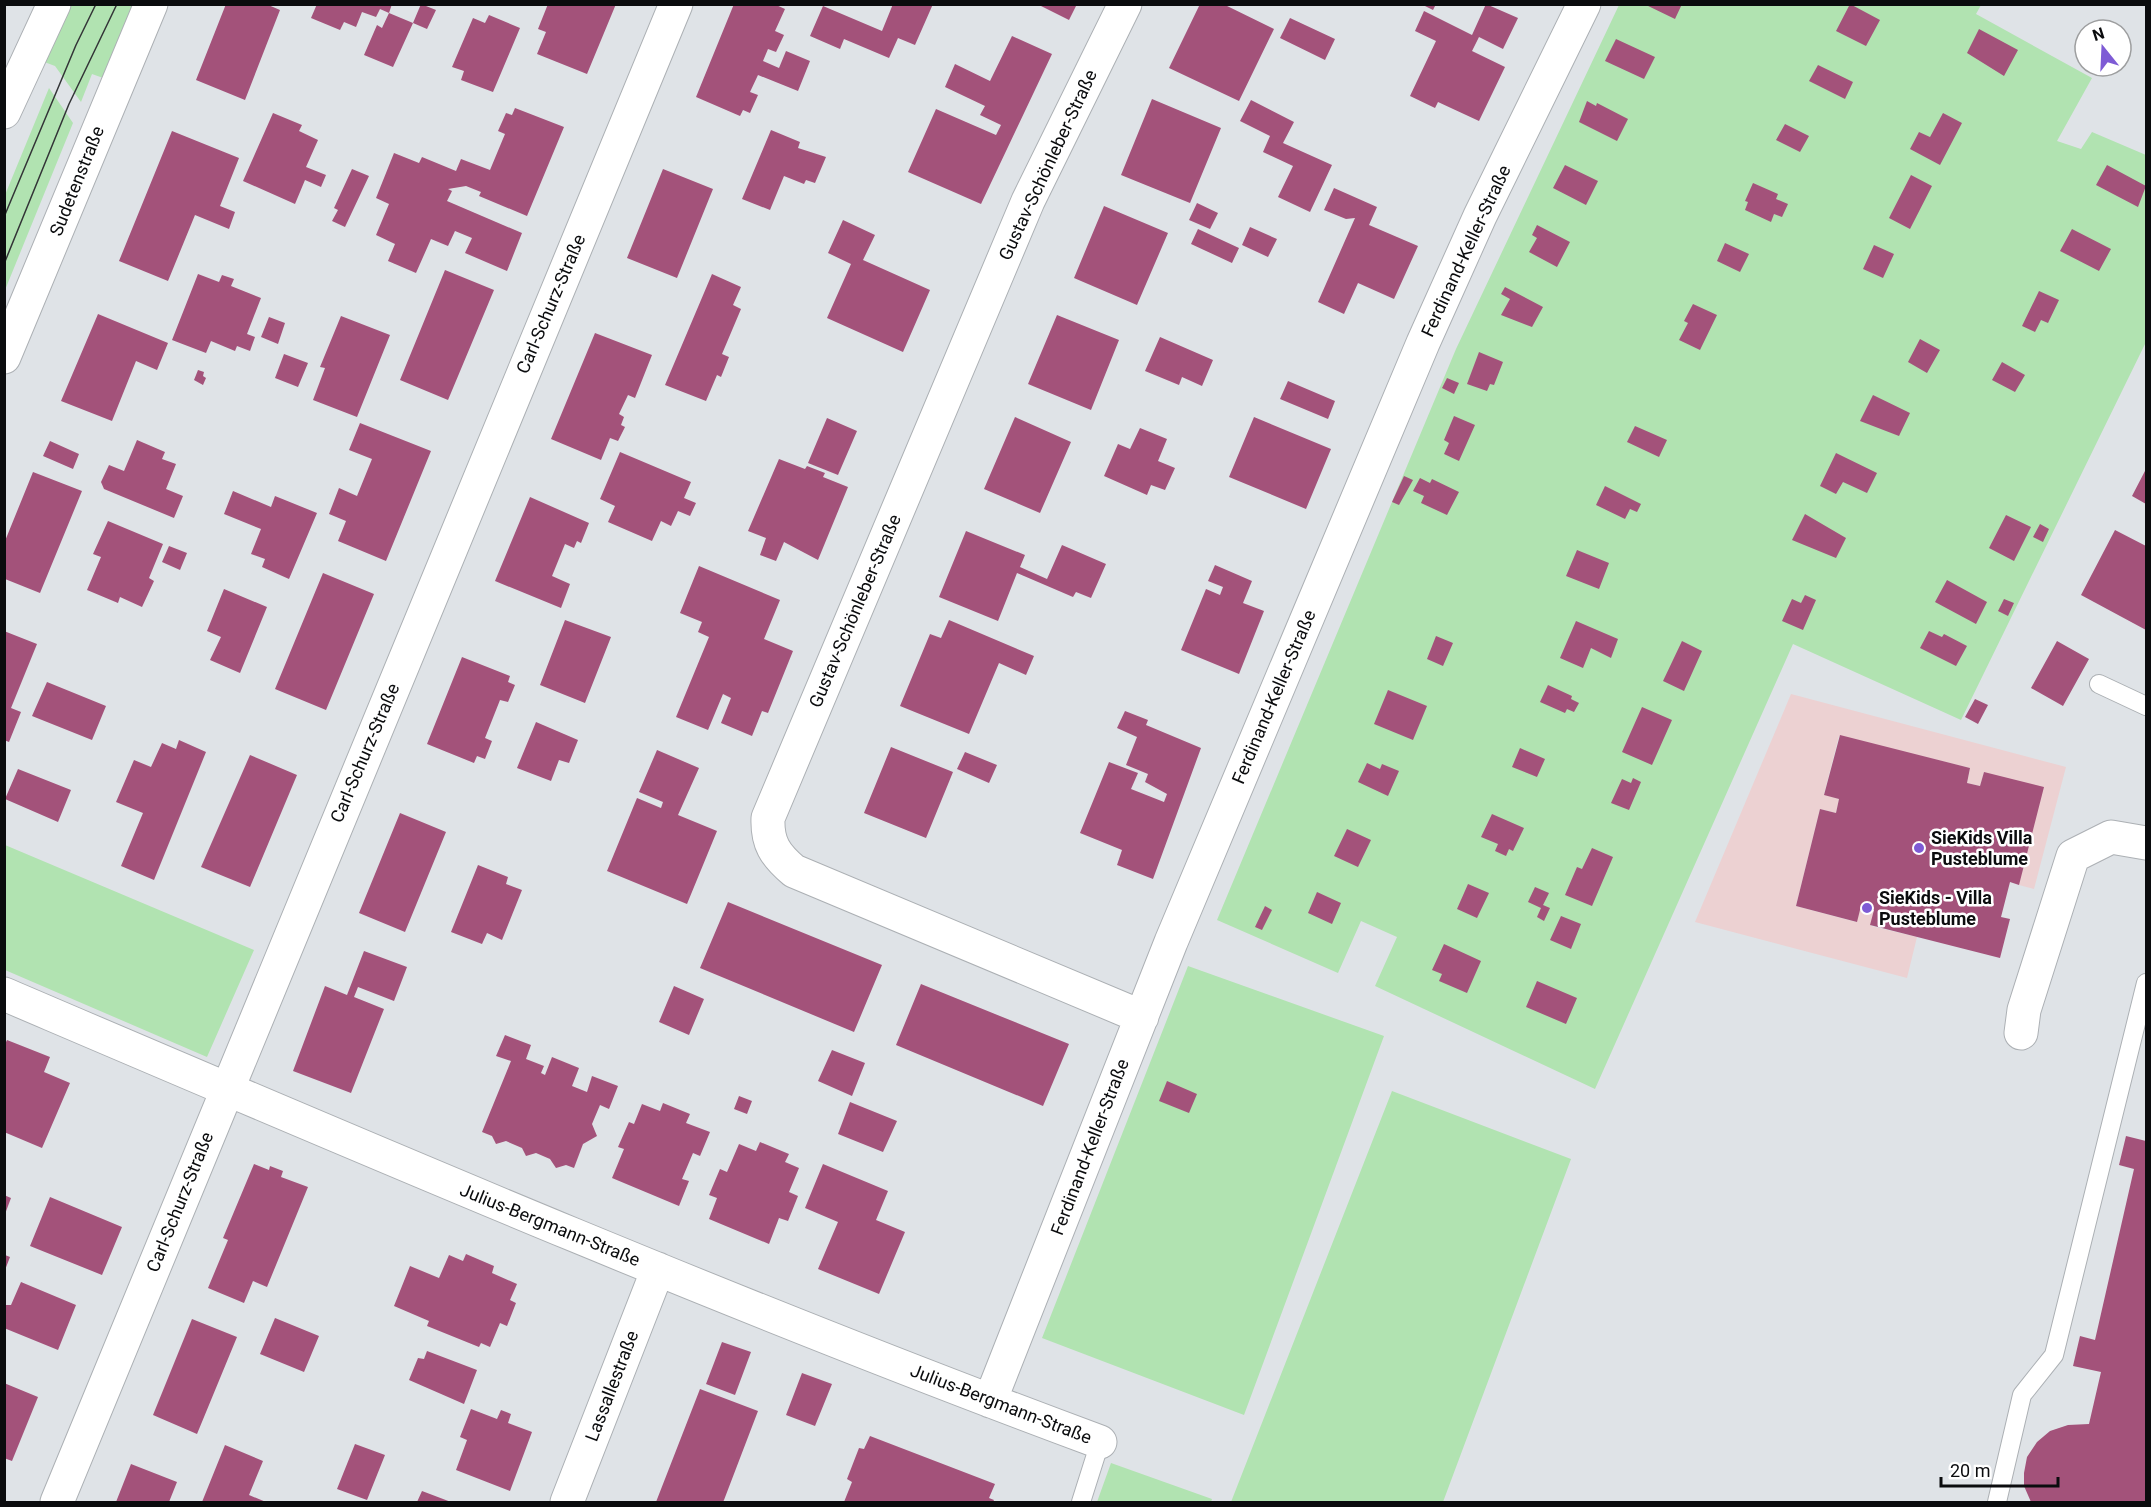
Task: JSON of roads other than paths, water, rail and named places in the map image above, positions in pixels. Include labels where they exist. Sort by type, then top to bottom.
[{"type":"street","points":[[4,112],[54,4]]},
{"type":"street","name":"Sudetenstraße","points":[[4,357],[151,4]]},
{"type":"street","name":"Carl-Schurz-Straße","points":[[57,1503],[226,1089],[676,4]]},
{"type":"street","name":"Gustav-Schönleber-Straße","points":[[1125,4],[1028,201],[768,818],[768,836],[776,855],[794,870],[1142,1017]]},
{"type":"street","name":"Ferdinand-Keller-Straße","points":[[990,1401],[1142,1017],[1424,342],[1480,216],[1584,4]]},
{"type":"street","points":[[2020,1033],[2024,1010],[2073,856],[2111,837],[2146,843]]},
{"type":"street","name":"Julius-Bergmann-Straße","points":[[4,994],[658,1269],[990,1401],[1100,1442]]},
{"type":"street","name":"Lassallestraße","points":[[567,1503],[658,1269]]},
{"type":"lane","points":[[2099,684],[2146,706]]},
{"type":"lane","points":[[1997,1503],[2022,1395],[2054,1355],[2146,983]]},
{"type":"lane","points":[[1081,1503],[1100,1442]]},
{"type":"tram line","points":[[4,217],[76,45],[96,4]]},
{"type":"tram line","points":[[4,264],[69,104],[117,4]]},
{"type":"place","name":"SieKids Villa Pusteblume","points":[[1919,848]]},
{"type":"place","name":"SieKids - Villa Pusteblume","points":[[1867,908]]}]
